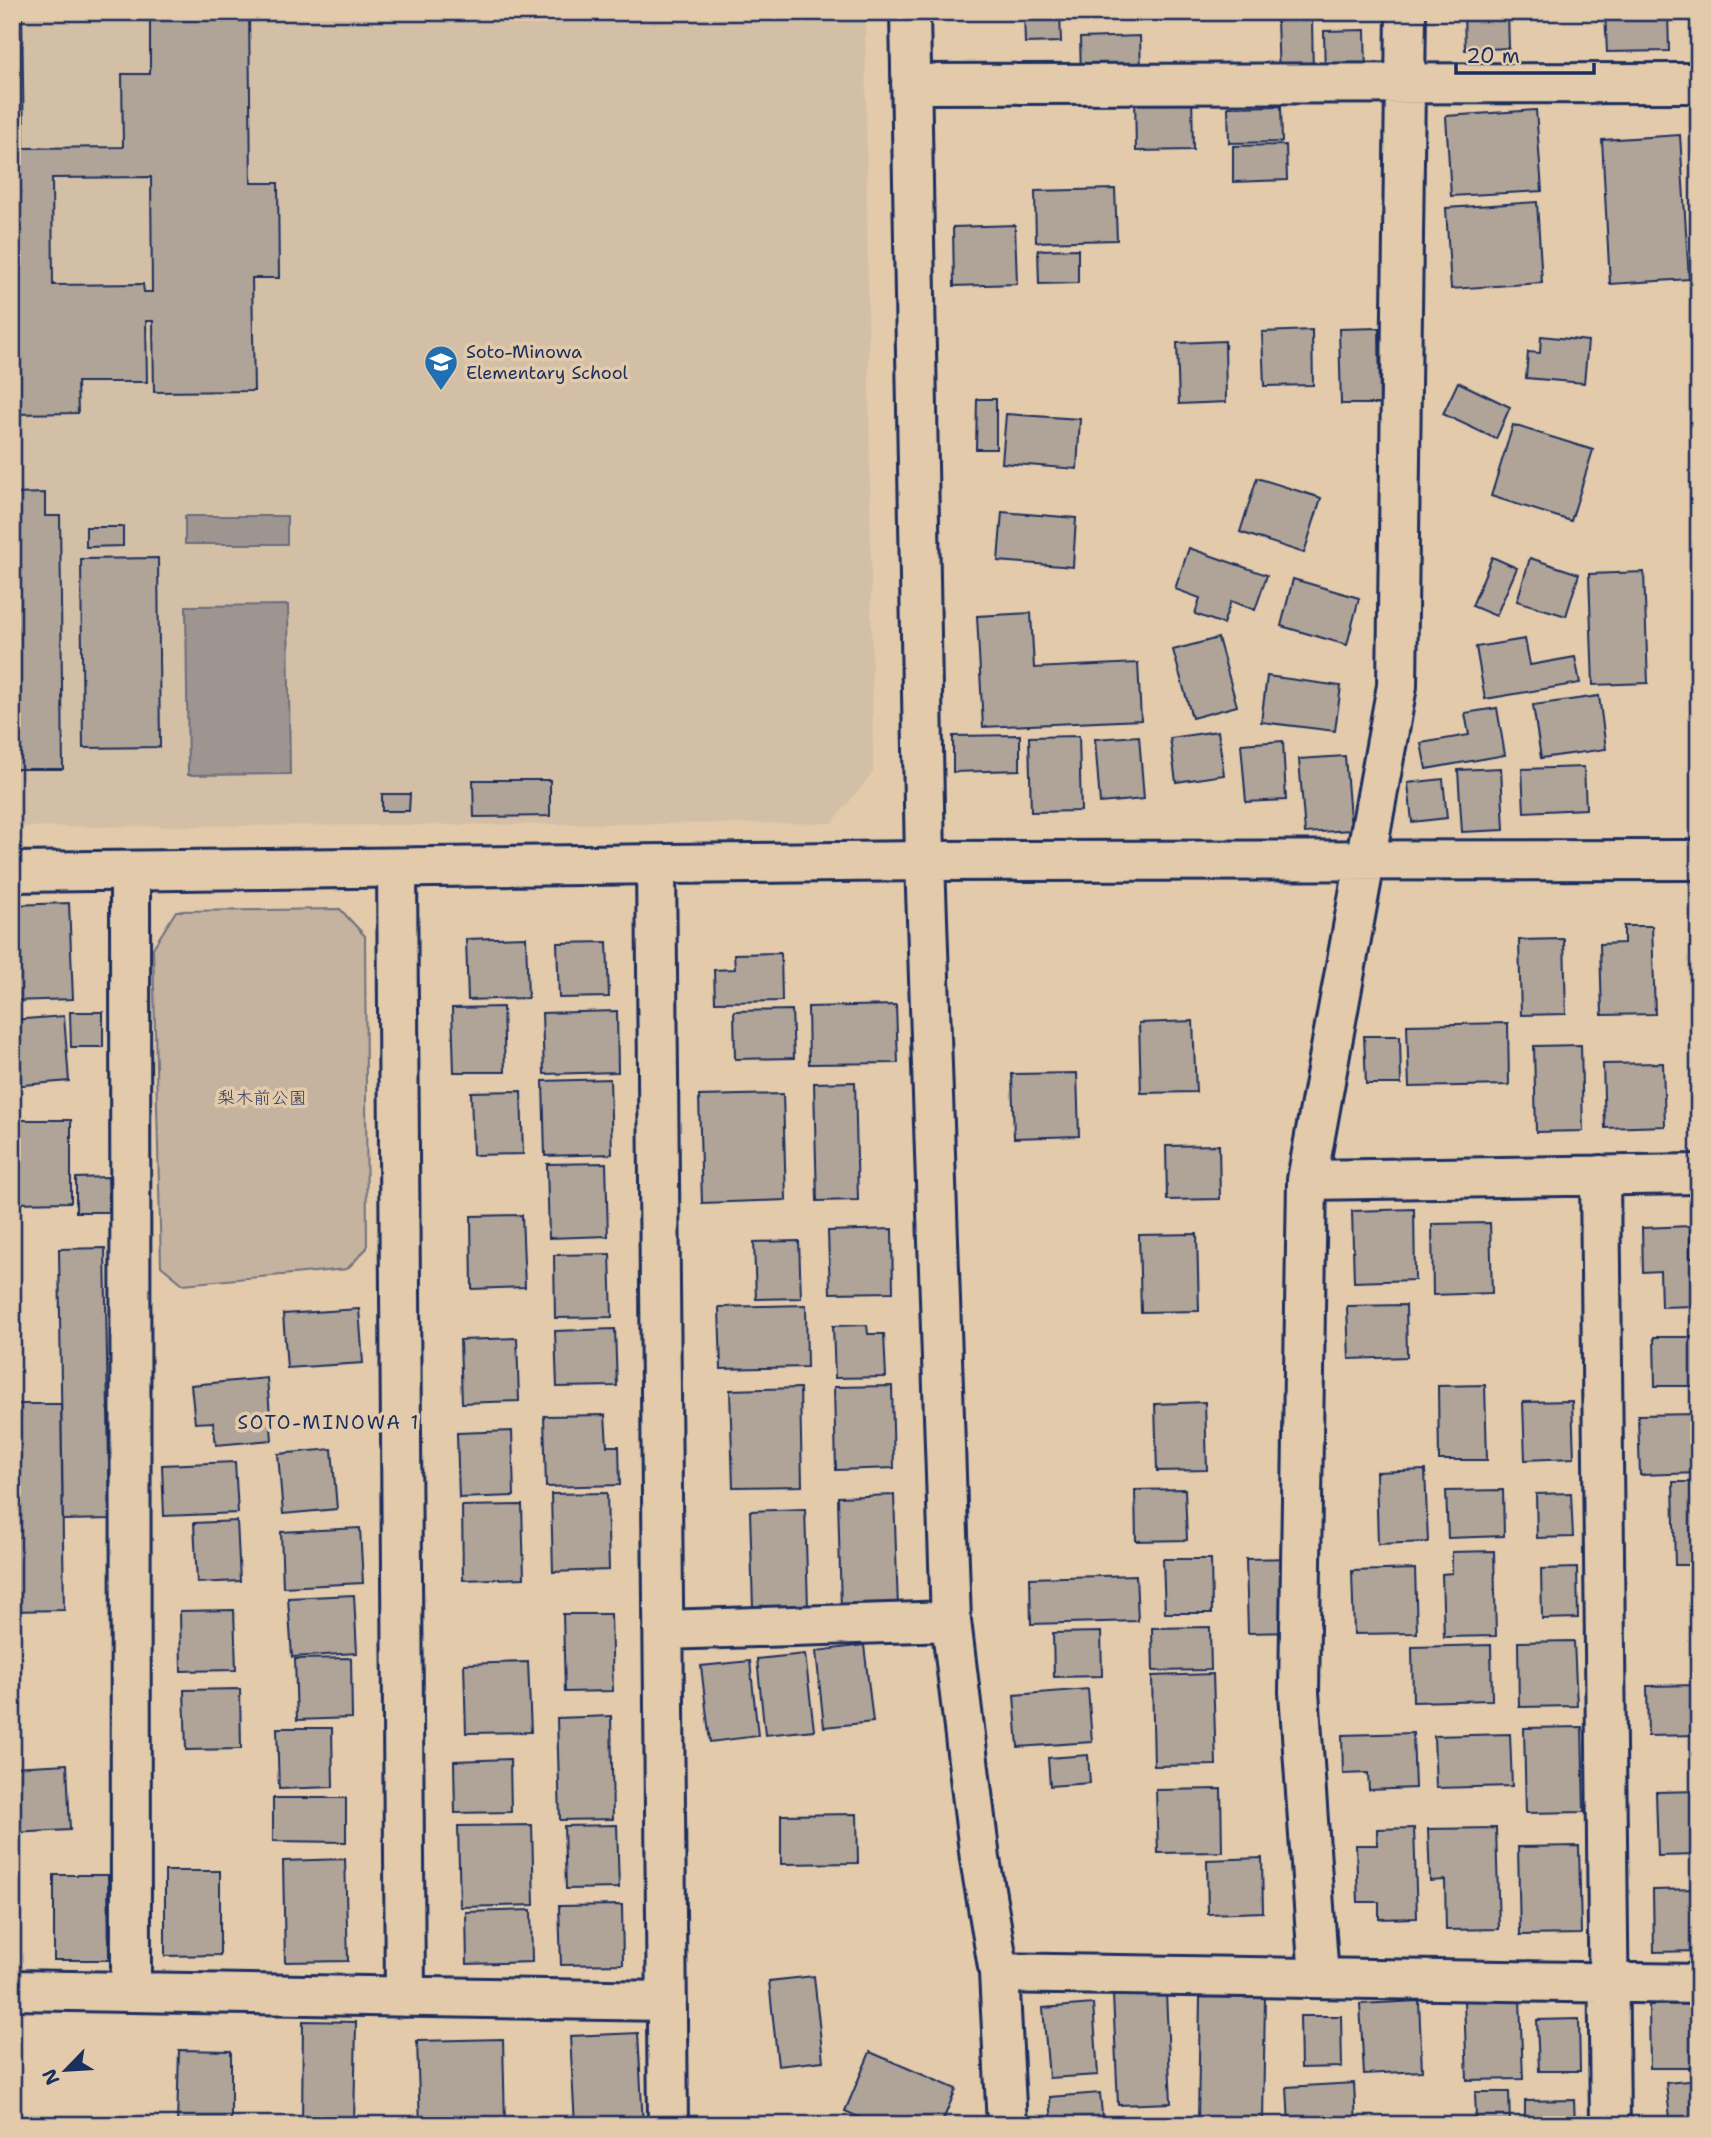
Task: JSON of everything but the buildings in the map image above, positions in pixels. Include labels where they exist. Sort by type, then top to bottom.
[{"type":"street","points":[[910,12],[925,861],[951,1621],[980,1859],[999,1973],[1007,2125]]},
{"type":"street","points":[[1318,1978],[1299,1692],[1307,1180],[1396,686],[1406,12]]},
{"type":"street","points":[[911,84],[1699,83]]},
{"type":"street","points":[[12,872],[925,861],[1699,860]]},
{"type":"street","points":[[656,864],[668,2125]]},
{"type":"street","points":[[397,867],[405,1997]]},
{"type":"street","points":[[130,871],[131,1992]]},
{"type":"street","points":[[1307,1180],[1699,1174]]},
{"type":"street","points":[[1600,1175],[1610,2125]]},
{"type":"street","points":[[663,1630],[951,1621]]},
{"type":"street","points":[[999,1973],[1699,1984]]},
{"type":"street","points":[[12,1990],[667,2001]]},
{"type":"shaded area","name":"Soto-Minowa Elementary School","points":[[12,12],[865,12],[873,772],[832,823],[12,827]]},
{"type":"shaded area","points":[[185,516],[287,516],[287,544],[185,544]]},
{"type":"shaded area","points":[[288,605],[290,774],[188,775],[186,606]]},
{"type":"green space","name":"梨木前公園","points":[[340,909],[365,936],[367,1248],[347,1269],[183,1284],[161,1266],[153,948],[176,911]]},
{"type":"place","name":"Soto-Minowa Elementary School","points":[[441,392]]},
{"type":"district","name":"SOTO-MINOWA 1","points":[[329,1422]]}]
